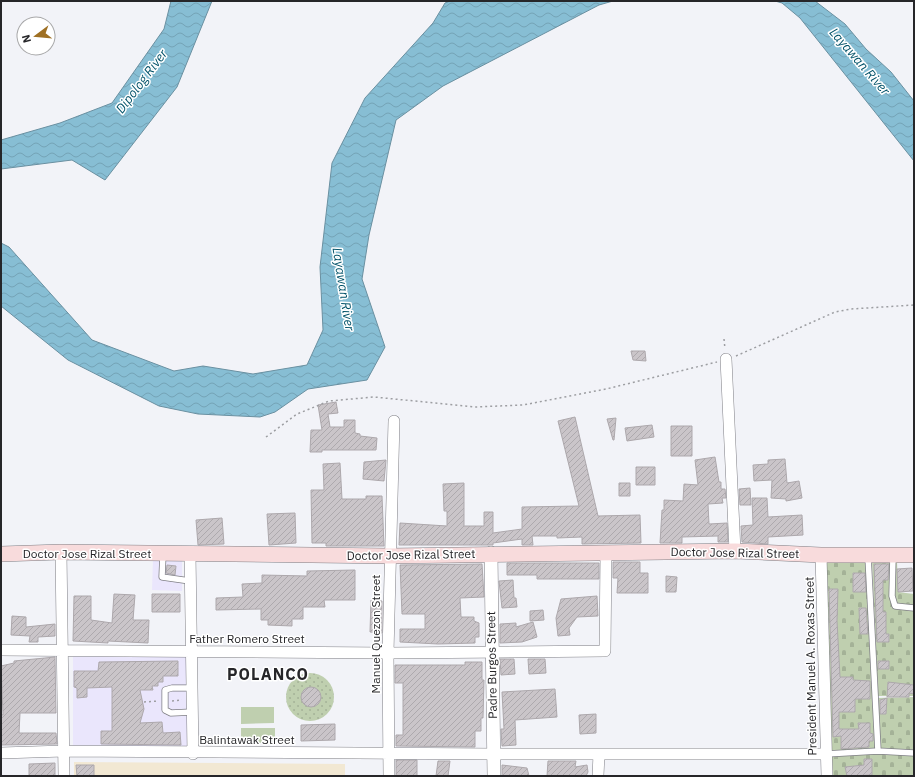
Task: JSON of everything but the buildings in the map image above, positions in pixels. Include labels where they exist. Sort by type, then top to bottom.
[{"type":"main road","name":"Doctor Jose Rizal Street","points":[[1,554],[61,552],[390,556],[490,553],[735,551],[821,555],[914,555]]},
{"type":"street","points":[[726,359],[735,551]]},
{"type":"street","name":"Manuel Quezon Street","points":[[389,776],[388,653],[394,421]]},
{"type":"street","points":[[61,552],[64,776]]},
{"type":"street","name":"Padre Burgos Street","points":[[490,553],[494,776]]},
{"type":"street","name":"Father Romero Street","points":[[1,650],[388,653],[605,651],[606,553]]},
{"type":"street","points":[[190,554],[193,754]]},
{"type":"street","name":"President Manuel A. Roxas Street","points":[[821,555],[827,776]]},
{"type":"street","name":"Balintawak Street","points":[[1,753],[826,754]]},
{"type":"street","points":[[598,776],[599,754]]},
{"type":"lane","points":[[163,554],[162,577],[190,581]]},
{"type":"lane","points":[[893,555],[892,596],[895,606],[914,608]]},
{"type":"lane","points":[[868,556],[878,751]]},
{"type":"lane","points":[[192,688],[172,688],[165,690],[165,710],[172,713],[192,712]]},
{"type":"lane","points":[[826,754],[878,751],[914,753]]},
{"type":"path","points":[[266,437],[297,414],[329,401],[374,397],[475,407],[523,405],[659,377],[726,359],[835,312],[851,309],[914,305]]},
{"type":"shaded area","points":[[153,559],[182,559],[182,591],[152,590]]},
{"type":"shaded area","points":[[73,654],[187,656],[188,750],[73,749]]},
{"type":"shaded area","points":[[74,762],[345,764],[345,776],[74,776]]},
{"type":"green space","points":[[871,561],[877,698],[914,697],[914,776],[832,776],[826,563]]},
{"type":"green space","points":[[872,561],[897,561],[898,592],[914,594],[914,696],[878,696]]},
{"type":"green space","points":[[305,673],[315,673],[327,680],[334,692],[334,702],[327,714],[315,721],[305,721],[297,717],[290,710],[286,702],[286,692],[290,684],[297,677]]},
{"type":"green space","points":[[241,707],[274,707],[274,723],[241,724]]},
{"type":"green space","points":[[241,728],[275,728],[275,743],[241,743]]},
{"type":"water","name":"Dipolog River","points":[[171,1],[212,1],[177,87],[105,180],[72,160],[1,169],[1,140],[60,123],[112,103],[164,29]]},
{"type":"water","name":"Layawan River","points":[[450,1],[613,1],[599,5],[443,86],[396,120],[369,235],[362,279],[385,347],[367,380],[308,389],[275,412],[260,417],[198,414],[159,406],[68,360],[1,306],[1,243],[9,247],[92,340],[174,371],[203,366],[253,374],[307,365],[323,330],[320,267],[332,163],[365,98],[433,23],[445,3]]},
{"type":"water","name":"Layawan River","points":[[775,1],[815,1],[845,24],[866,49],[891,72],[914,101],[914,161],[800,18],[782,3]]},
{"type":"district","name":"POLANCO","points":[[268,674]]}]
